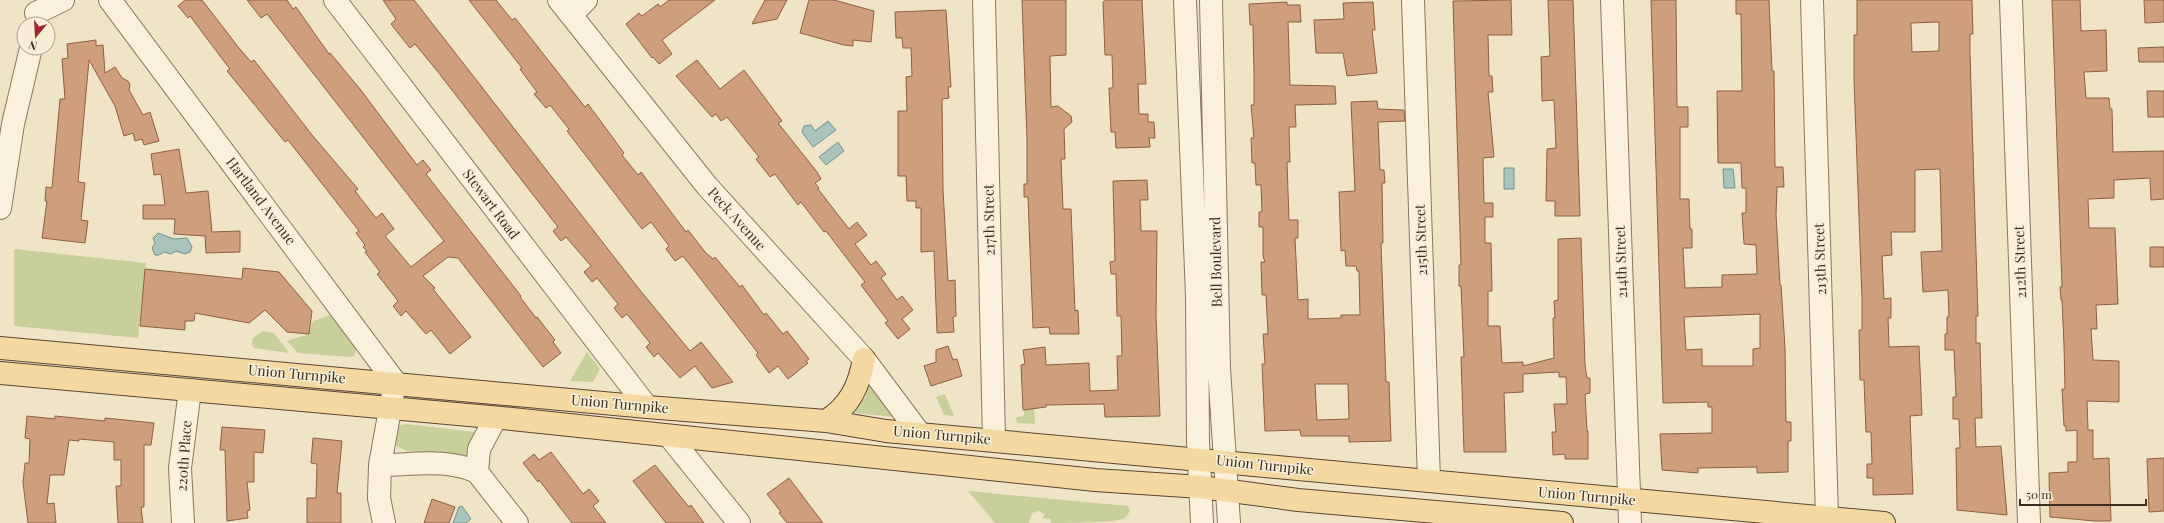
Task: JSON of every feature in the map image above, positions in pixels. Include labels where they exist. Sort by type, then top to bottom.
[{"type":"main road","name":"Union Turnpike","points":[[0,348],[395,382],[647,407],[826,421],[886,431],[1198,458],[1226,462],[1884,523]]},
{"type":"main road","points":[[826,421],[838,414],[851,399],[861,378],[864,359]]},
{"type":"main road","name":"Union Turnpike","points":[[0,373],[495,418],[1095,480],[1201,487],[1430,517],[1562,523]]},
{"type":"street","points":[[36,12],[63,0]]},
{"type":"street","name":"Hartland Avenue","points":[[109,0],[395,382]]},
{"type":"street","name":"Stewart Road","points":[[335,0],[647,407]]},
{"type":"street","name":"217th Street","points":[[984,0],[994,440]]},
{"type":"street","name":"Bell Boulevard","points":[[1185,0],[1197,296],[1198,458],[1201,487],[1202,523]]},
{"type":"street","name":"Bell Boulevard","points":[[1211,0],[1216,293],[1219,368],[1229,523]]},
{"type":"street","name":"215th Street","points":[[1413,0],[1429,480]]},
{"type":"street","name":"214th Street","points":[[1612,0],[1630,523]]},
{"type":"street","name":"213th Street","points":[[1812,0],[1827,517]]},
{"type":"street","name":"212th Street","points":[[2011,0],[2029,523]]},
{"type":"street","name":"Peck Avenue","points":[[572,5],[707,186],[864,359],[920,434]]},
{"type":"street","points":[[0,208],[13,124],[29,56]]},
{"type":"street","points":[[384,523],[379,498],[380,465],[392,408],[395,382]]},
{"type":"street","name":"220th Place","points":[[183,523],[180,468],[190,390]]},
{"type":"street","points":[[477,472],[479,449],[495,418]]},
{"type":"street","points":[[669,436],[739,523]]},
{"type":"street","points":[[380,465],[434,462],[465,467],[477,472],[517,523]]},
{"type":"green space","points":[[14,249],[146,263],[138,338],[14,326]]},
{"type":"green space","points":[[330,315],[357,347],[354,356],[349,357],[298,353],[287,341],[309,334],[313,321]]},
{"type":"green space","points":[[263,331],[274,333],[289,353],[254,348],[252,345],[253,338]]},
{"type":"green space","points":[[587,352],[600,369],[593,382],[570,381]]},
{"type":"green space","points":[[871,381],[895,417],[854,413],[865,398]]},
{"type":"green space","points":[[945,394],[954,416],[944,415],[936,397]]},
{"type":"green space","points":[[1024,409],[1034,409],[1035,424],[1017,423],[1016,417],[1024,416]]},
{"type":"green space","points":[[406,424],[476,432],[471,450],[465,456],[407,451],[396,446],[397,428],[400,425]]},
{"type":"green space","points":[[968,491],[1128,506],[1130,510],[1125,518],[1111,521],[1051,523],[1050,519],[1042,518],[1045,515],[1039,511],[1032,513],[1029,523],[995,523]]},
{"type":"water","points":[[828,121],[836,130],[813,147],[802,132],[804,126],[811,125],[815,131]]},
{"type":"water","points":[[838,142],[844,151],[826,165],[819,157]]},
{"type":"water","points":[[1504,168],[1514,168],[1514,189],[1504,189]]},
{"type":"water","points":[[1723,169],[1733,169],[1735,188],[1724,188]]},
{"type":"water","points":[[158,233],[174,239],[187,238],[192,247],[190,252],[185,254],[176,251],[171,254],[164,252],[159,255],[155,255],[152,248],[155,243],[153,238]]},
{"type":"water","points":[[462,506],[471,519],[466,523],[453,523],[459,507]]},
{"type":"building","points":[[185,0],[202,0],[251,62],[254,60],[312,135],[358,189],[355,191],[376,218],[382,213],[394,229],[385,236],[411,267],[444,241],[267,14],[261,18],[247,0],[287,0],[293,9],[296,7],[329,54],[330,53],[360,89],[417,165],[423,160],[431,170],[426,174],[521,296],[520,297],[536,318],[537,317],[555,340],[553,342],[561,353],[543,367],[458,258],[448,257],[423,276],[435,288],[433,289],[471,337],[450,354],[431,330],[426,334],[406,311],[401,316],[393,306],[398,301],[377,274],[380,272],[365,252],[367,251],[363,247],[365,245],[356,233],[359,231],[288,140],[285,142],[227,71],[230,69],[190,16],[188,18],[178,6]]},
{"type":"building","points":[[383,0],[414,0],[639,289],[690,351],[701,342],[733,382],[712,388],[695,366],[680,378],[658,353],[654,357],[646,347],[650,343],[627,314],[622,318],[614,308],[618,304],[597,278],[592,282],[584,272],[591,266],[566,237],[561,241],[553,231],[558,227],[438,72],[415,44],[410,48],[391,24],[396,19]]},
{"type":"building","points":[[469,0],[496,0],[512,20],[515,18],[585,107],[588,104],[624,153],[622,155],[638,175],[641,172],[686,232],[688,230],[705,252],[713,259],[715,257],[740,287],[742,285],[764,315],[766,313],[783,334],[787,331],[809,359],[806,361],[808,363],[788,379],[778,366],[769,373],[756,355],[758,353],[683,256],[675,261],[666,249],[669,246],[651,222],[642,229],[567,131],[569,129],[550,105],[546,108],[534,94],[537,92],[520,69],[522,68]]},
{"type":"building","points":[[669,0],[715,0],[662,40],[672,54],[659,64],[653,57],[652,58],[626,24],[639,13],[642,16],[658,4],[660,7]]},
{"type":"building","points":[[765,0],[787,0],[777,19],[752,24]]},
{"type":"building","points":[[809,0],[834,0],[874,11],[871,42],[853,40],[853,46],[844,45],[800,33]]},
{"type":"building","points":[[1022,0],[1066,0],[1066,55],[1050,56],[1051,107],[1058,106],[1071,116],[1072,122],[1064,129],[1065,159],[1061,159],[1063,209],[1071,209],[1075,311],[1078,310],[1079,334],[1050,334],[1049,327],[1033,328],[1028,197],[1024,197],[1024,184],[1027,184],[1027,140]]},
{"type":"building","points":[[1106,0],[1142,0],[1146,84],[1138,84],[1139,114],[1148,114],[1148,122],[1154,122],[1155,138],[1149,138],[1150,147],[1116,148],[1115,132],[1111,132],[1109,88],[1113,88],[1112,55],[1105,55],[1103,2]]},
{"type":"building","points":[[1511,0],[1512,35],[1488,35],[1489,76],[1492,76],[1493,92],[1488,92],[1494,157],[1483,158],[1484,203],[1493,203],[1493,217],[1485,217],[1485,243],[1491,243],[1492,291],[1488,291],[1488,326],[1500,326],[1502,363],[1523,362],[1523,366],[1554,358],[1553,318],[1555,318],[1554,301],[1558,300],[1558,239],[1581,238],[1585,365],[1587,378],[1590,378],[1590,393],[1585,394],[1588,431],[1588,459],[1565,459],[1565,454],[1553,455],[1552,432],[1556,432],[1554,404],[1567,404],[1566,377],[1559,377],[1559,372],[1523,374],[1523,392],[1504,393],[1506,452],[1464,452],[1461,357],[1464,357],[1461,286],[1459,286],[1459,265],[1461,265],[1453,1]]},
{"type":"building","points":[[1548,0],[1573,0],[1580,216],[1555,216],[1555,201],[1546,201],[1547,149],[1556,148],[1554,100],[1542,101],[1541,57],[1550,56]]},
{"type":"building","points":[[1651,0],[1676,0],[1677,107],[1688,107],[1688,127],[1680,127],[1680,199],[1689,199],[1690,229],[1692,229],[1692,248],[1683,248],[1685,288],[1722,287],[1722,275],[1757,274],[1756,245],[1744,244],[1742,213],[1746,213],[1746,188],[1742,188],[1741,163],[1718,163],[1717,91],[1742,91],[1741,14],[1736,14],[1736,0],[1769,0],[1772,71],[1774,71],[1775,167],[1783,167],[1784,187],[1777,187],[1776,214],[1785,348],[1786,422],[1791,422],[1791,441],[1788,441],[1788,472],[1757,473],[1757,467],[1698,468],[1698,473],[1662,470],[1660,434],[1712,433],[1712,407],[1708,407],[1708,402],[1663,403]],"holes":[[[1760,314],[1760,348],[1753,349],[1753,366],[1702,366],[1702,349],[1686,350],[1684,317]]]},
{"type":"building","points":[[1857,0],[1972,0],[1973,34],[1970,34],[1970,55],[1978,316],[1976,316],[1976,343],[1980,343],[1982,418],[1975,418],[1976,447],[2001,446],[2007,515],[1957,510],[1956,448],[1960,448],[1959,419],[1953,419],[1953,397],[1956,397],[1954,350],[1945,350],[1947,317],[1949,317],[1948,290],[1923,292],[1921,252],[1942,251],[1940,169],[1915,170],[1915,232],[1891,232],[1892,255],[1882,256],[1884,299],[1891,298],[1891,318],[1888,318],[1889,347],[1919,346],[1922,415],[1910,416],[1913,494],[1873,495],[1873,478],[1867,478],[1867,464],[1872,464],[1871,432],[1866,432],[1864,380],[1860,380],[1859,330],[1862,330],[1862,299],[1854,80],[1854,35],[1857,35]],"holes":[[[1939,22],[1939,51],[1912,52],[1911,23]]]},
{"type":"building","points":[[2052,0],[2080,0],[2081,31],[2106,30],[2107,71],[2084,72],[2086,98],[2109,98],[2110,109],[2112,109],[2113,152],[2164,151],[2164,199],[2151,200],[2150,178],[2114,180],[2114,198],[2088,199],[2089,228],[2115,228],[2118,304],[2096,305],[2097,329],[2091,329],[2093,360],[2119,361],[2119,402],[2087,401],[2088,430],[2093,430],[2093,459],[2109,458],[2111,521],[2050,517],[2049,473],[2068,472],[2068,462],[2077,462],[2077,430],[2066,431],[2066,426],[2064,426],[2062,389],[2065,389],[2064,345],[2060,287],[2062,287]]},
{"type":"building","points":[[2144,0],[2164,0],[2164,22],[2145,23]]},
{"type":"building","points":[[1287,2],[1287,5],[1300,5],[1301,22],[1288,22],[1290,85],[1335,86],[1336,104],[1295,105],[1296,127],[1289,127],[1290,162],[1287,162],[1289,220],[1298,220],[1298,238],[1295,238],[1298,300],[1308,299],[1308,319],[1341,318],[1341,315],[1360,315],[1359,271],[1357,271],[1356,266],[1346,266],[1345,250],[1341,251],[1339,192],[1355,191],[1351,102],[1377,101],[1378,109],[1404,110],[1405,121],[1378,122],[1380,170],[1384,170],[1385,183],[1382,183],[1383,243],[1381,243],[1386,382],[1389,382],[1391,441],[1349,442],[1349,436],[1301,436],[1300,430],[1265,431],[1262,364],[1265,364],[1263,334],[1268,334],[1266,295],[1262,295],[1261,262],[1265,262],[1263,256],[1263,227],[1259,227],[1259,212],[1262,212],[1261,185],[1256,185],[1255,163],[1252,163],[1251,138],[1254,138],[1251,105],[1254,105],[1254,73],[1253,25],[1250,25],[1249,4]],"holes":[[[1315,384],[1348,384],[1349,419],[1317,420]]]},
{"type":"building","points":[[1373,2],[1375,30],[1372,30],[1377,73],[1347,76],[1343,53],[1316,53],[1314,20],[1344,19],[1343,3]]},
{"type":"building","points":[[946,10],[951,87],[948,87],[949,98],[942,99],[943,189],[948,281],[955,280],[956,316],[953,317],[954,332],[937,333],[934,251],[921,252],[921,208],[916,208],[916,201],[907,201],[906,176],[898,176],[898,111],[907,111],[906,77],[912,76],[911,48],[903,48],[902,38],[896,38],[895,12]]},
{"type":"building","points":[[96,40],[96,46],[103,45],[105,73],[115,67],[122,78],[128,81],[130,85],[129,90],[143,115],[150,112],[159,141],[144,145],[142,139],[135,141],[133,133],[124,136],[115,106],[89,60],[78,182],[85,183],[81,220],[88,221],[85,243],[42,238],[47,201],[45,201],[46,187],[52,188],[60,99],[65,99],[62,59],[68,58],[67,44]]},
{"type":"building","points":[[2164,47],[2164,62],[2139,62],[2138,48]]},
{"type":"building","points":[[697,60],[720,89],[744,70],[782,121],[778,123],[817,172],[821,179],[815,183],[819,188],[818,189],[849,229],[857,222],[867,235],[855,244],[871,265],[876,261],[886,274],[881,278],[897,300],[902,296],[913,310],[902,319],[910,329],[898,339],[885,323],[888,321],[861,285],[865,282],[826,231],[824,232],[801,202],[798,205],[775,174],[770,177],[756,159],[759,157],[727,117],[721,121],[716,114],[712,117],[676,76]]},
{"type":"building","points":[[2147,91],[2164,91],[2164,117],[2148,117]]},
{"type":"building","points":[[179,149],[186,193],[208,191],[212,232],[240,231],[240,252],[206,253],[205,236],[174,234],[175,219],[143,219],[143,205],[165,205],[161,174],[154,175],[151,154]]},
{"type":"building","points":[[1147,180],[1148,200],[1140,200],[1141,231],[1157,231],[1156,315],[1160,416],[1105,417],[1104,404],[1046,405],[1046,407],[1023,410],[1021,365],[1025,364],[1023,350],[1045,347],[1046,365],[1089,363],[1090,391],[1118,390],[1117,356],[1122,356],[1121,316],[1117,316],[1116,274],[1111,274],[1110,262],[1115,261],[1113,181]]},
{"type":"building","points":[[2150,247],[2164,247],[2164,267],[2150,267]]},
{"type":"building","points":[[243,268],[279,272],[312,311],[309,334],[287,332],[265,310],[249,323],[195,313],[194,321],[185,321],[185,330],[140,326],[145,269],[242,279]]},
{"type":"building","points":[[948,346],[953,360],[957,359],[962,376],[931,386],[924,366],[936,362],[936,350]]},
{"type":"building","points":[[27,416],[55,419],[55,416],[105,421],[105,418],[154,423],[151,445],[144,445],[144,507],[141,507],[143,523],[118,523],[116,486],[121,486],[121,460],[114,460],[114,442],[79,439],[79,441],[69,440],[64,475],[50,475],[47,504],[54,503],[56,523],[28,523],[23,483],[25,463],[29,463],[30,439],[25,438]]},
{"type":"building","points":[[222,427],[265,430],[263,453],[254,452],[254,482],[247,482],[250,510],[247,511],[248,518],[227,521],[225,450],[220,450]]},
{"type":"building","points":[[313,438],[342,441],[337,493],[341,493],[341,523],[307,523],[307,498],[316,498],[317,464],[311,463]]},
{"type":"building","points":[[551,452],[583,494],[589,489],[599,501],[593,506],[606,523],[572,523],[539,480],[538,482],[523,463],[534,454],[539,460]]},
{"type":"building","points":[[2164,458],[2164,511],[2149,512],[2147,459]]},
{"type":"building","points":[[655,465],[689,507],[691,505],[704,523],[666,523],[633,481]]},
{"type":"building","points":[[789,478],[823,523],[787,523],[779,513],[781,512],[767,494]]},
{"type":"building","points":[[432,499],[455,507],[449,523],[424,523]]}]
